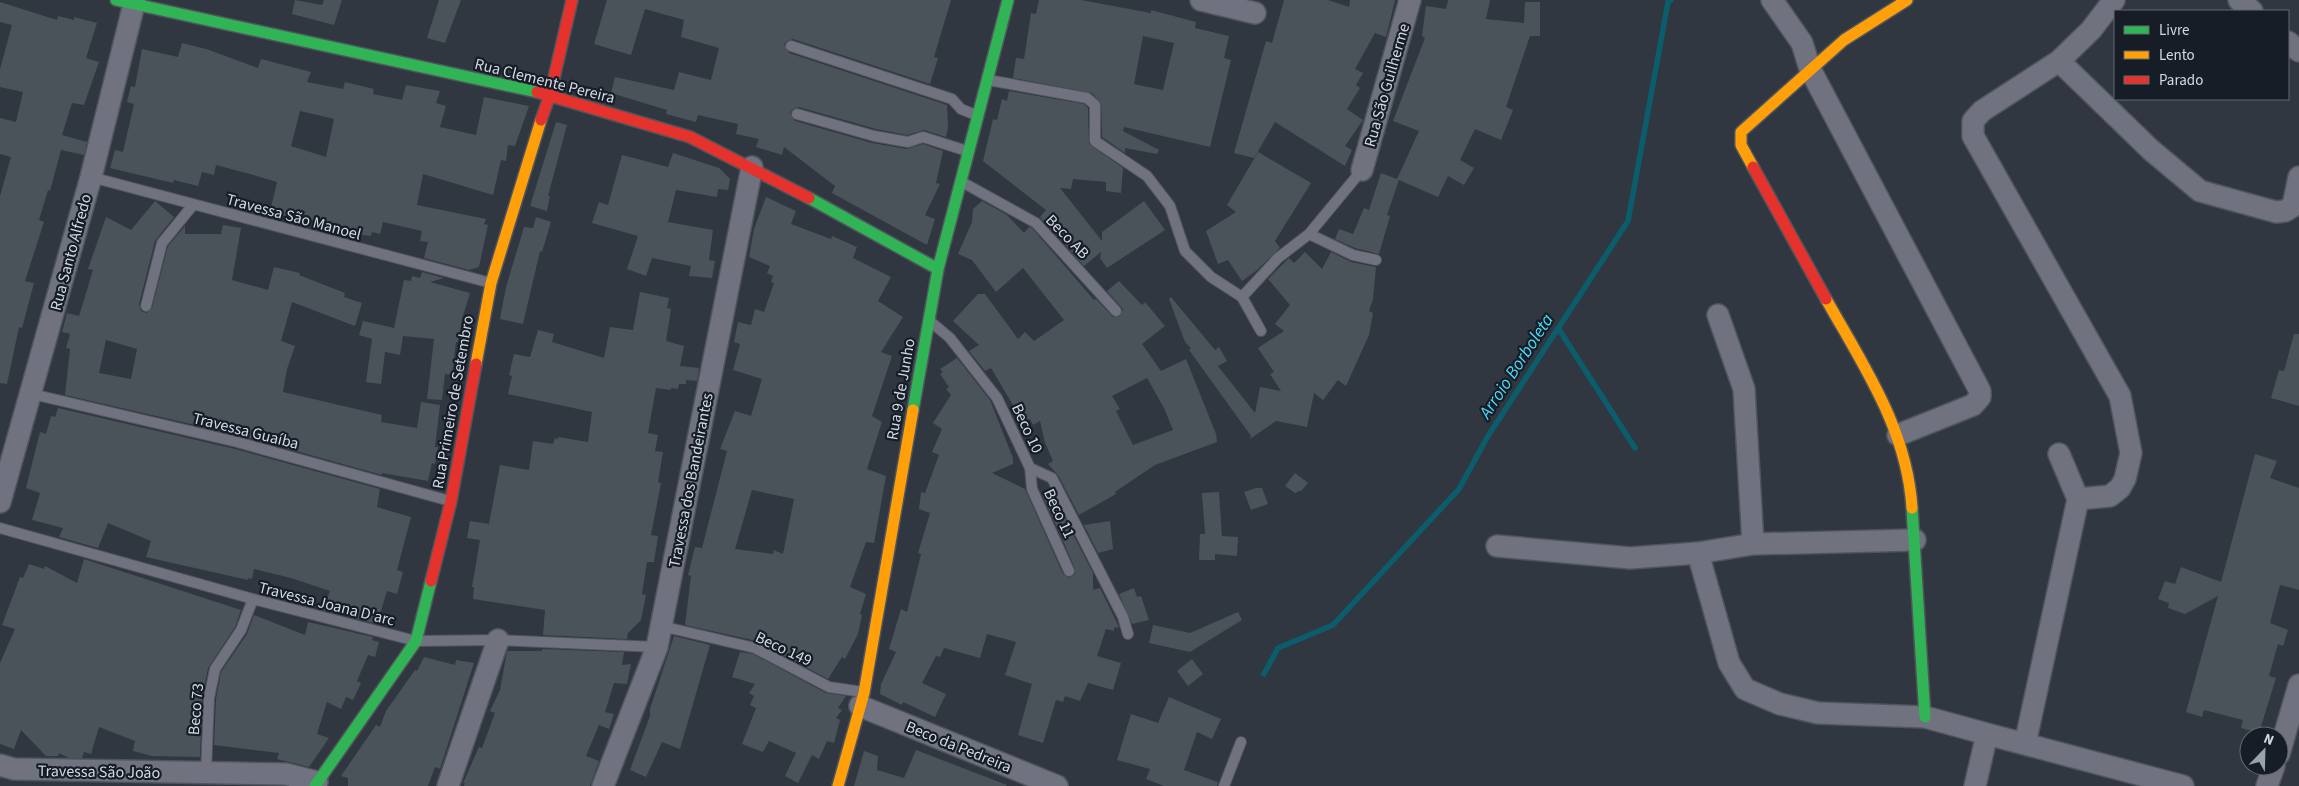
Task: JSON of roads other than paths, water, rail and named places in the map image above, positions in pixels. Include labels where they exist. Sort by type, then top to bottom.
[{"type":"street","name":"Rua Primeiro de Setembro","points":[[316,784],[416,641],[451,501],[491,283],[533,140],[550,96],[572,0]]},
{"type":"street","name":"Rua 9 de Junho","points":[[838,786],[862,699],[938,270],[1008,0]]},
{"type":"street","points":[[1205,0],[1255,13]]},
{"type":"street","name":"Rua São Guilherme","points":[[1362,170],[1410,0]]},
{"type":"street","points":[[1772,0],[1802,44],[1810,69],[1980,390],[1980,396],[1973,406],[1898,435]]},
{"type":"street","points":[[1907,0],[1844,40],[1810,69],[1742,132],[1741,145],[1877,391],[1898,435],[1910,482],[1926,717]]},
{"type":"street","points":[[2078,499],[2110,496],[2120,488],[2125,479],[2131,453],[2120,396],[1973,136],[1972,121],[1982,111],[2060,61],[2091,30],[2114,0]]},
{"type":"street","points":[[2239,0],[2251,10]]},
{"type":"street","name":"Rua Clemente Pereira","points":[[128,1],[550,96],[690,137],[752,167],[938,270]]},
{"type":"street","name":"Rua Santo Alfredo","points":[[0,502],[32,394],[90,178],[128,1]]},
{"type":"street","points":[[2289,43],[2299,51]]},
{"type":"street","points":[[2060,61],[2151,150],[2200,190],[2276,212],[2285,212],[2293,206],[2299,177]]},
{"type":"street","name":"Travessa dos Bandeirantes","points":[[603,786],[656,647],[752,167]]},
{"type":"street","points":[[1718,315],[1744,389],[1753,544]]},
{"type":"street","points":[[2025,744],[2078,499],[2059,454]]},
{"type":"street","points":[[1497,546],[1630,558],[1698,553],[1753,544],[1915,540]]},
{"type":"street","points":[[1698,553],[1729,663],[1745,689],[1780,704],[1818,713],[1926,717],[2183,786]]},
{"type":"street","points":[[448,786],[498,640]]},
{"type":"street","points":[[2289,737],[2299,685]]},
{"type":"street","name":"Beco da Pedreira","points":[[862,699],[1057,786]]},
{"type":"street","points":[[1975,786],[1987,734]]},
{"type":"street","name":"Travessa São João","points":[[0,765],[14,769],[178,779],[206,773],[286,774],[316,784]]},
{"type":"lane","points":[[791,46],[952,100],[961,109],[978,116]]},
{"type":"lane","points":[[987,80],[1087,98],[1095,105],[1095,141],[1147,176],[1170,206],[1185,251],[1211,276],[1242,297],[1261,331]]},
{"type":"lane","points":[[797,114],[874,136],[908,142],[923,137],[968,152]]},
{"type":"lane","points":[[1242,297],[1278,258],[1309,234],[1362,170]]},
{"type":"lane","name":"Travessa São Manoel","points":[[90,178],[491,283]]},
{"type":"lane","name":"Beco AB","points":[[960,181],[1036,223],[1116,311]]},
{"type":"lane","points":[[146,306],[162,243],[193,205]]},
{"type":"lane","points":[[1309,234],[1353,255],[1376,260]]},
{"type":"lane","name":"Beco 10","points":[[928,320],[950,338],[997,398],[1030,468],[1052,478],[1123,618],[1128,634]]},
{"type":"lane","name":"Travessa Guaíba","points":[[32,394],[238,442],[451,501]]},
{"type":"lane","name":"Beco 11","points":[[1030,468],[1032,490],[1069,570]]},
{"type":"lane","name":"Travessa Joana D'arc","points":[[0,528],[252,599],[416,641],[498,640],[656,647]]},
{"type":"lane","name":"Beco 73","points":[[206,773],[208,698],[214,669],[241,630],[252,599]]},
{"type":"lane","name":"Beco 149","points":[[661,626],[755,648],[829,687],[862,699]]},
{"type":"lane","points":[[1224,786],[1241,742]]},
{"type":"waterway","name":"Arroio Borboleta","points":[[1264,674],[1278,648],[1333,625],[1459,489],[1488,436],[1628,221],[1668,2],[1671,0]]},
{"type":"waterway","points":[[1558,328],[1635,448]]}]
